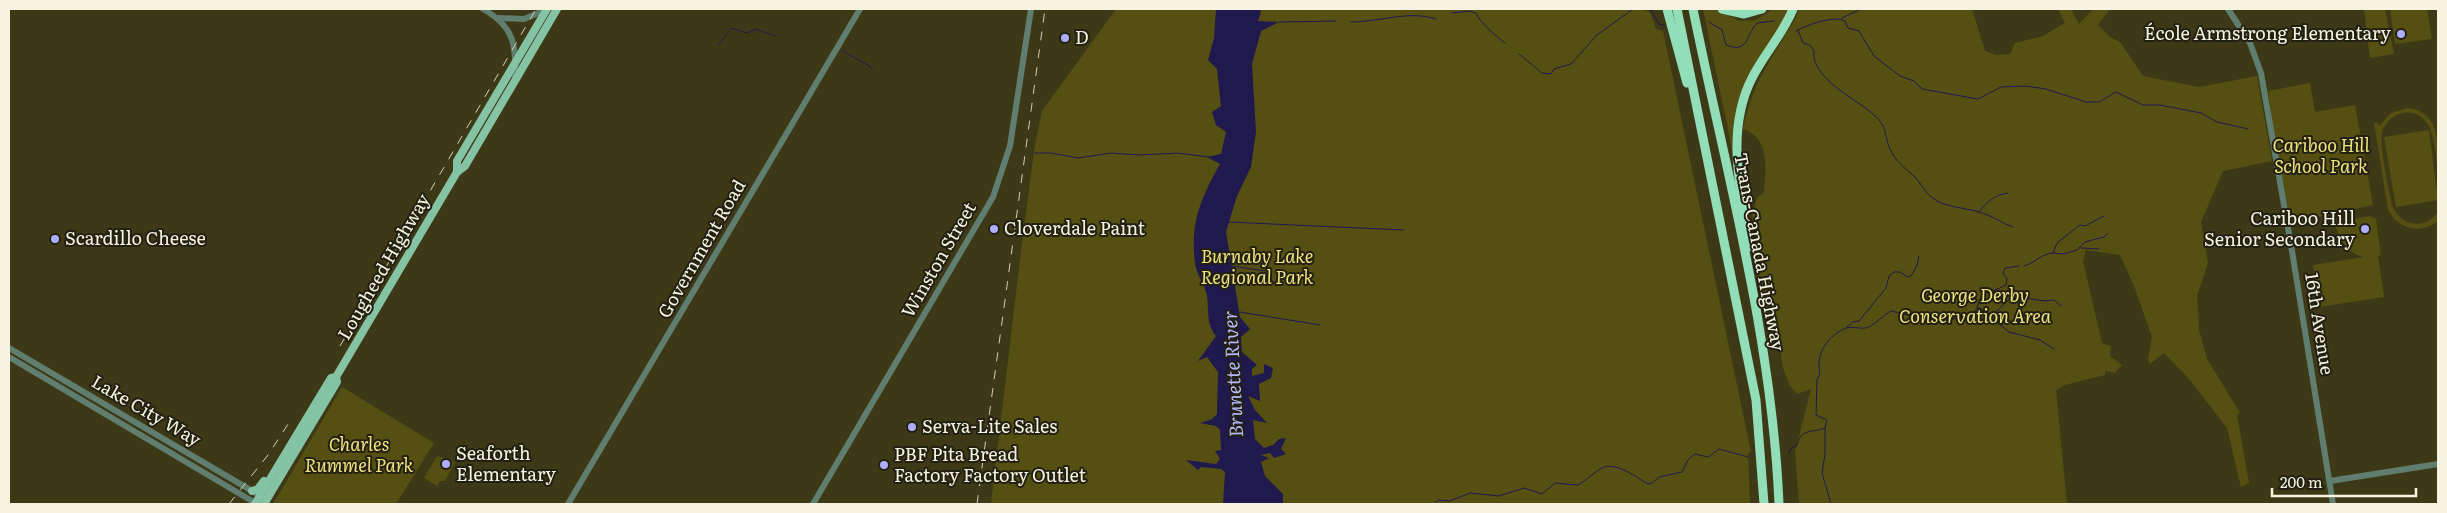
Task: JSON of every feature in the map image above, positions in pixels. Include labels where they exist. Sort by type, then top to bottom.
[{"type":"highway","points":[[1667,9],[1683,69],[1697,111]]},
{"type":"highway","name":"Trans-Canada Highway","points":[[1677,9],[1756,400],[1764,504]]},
{"type":"highway","name":"Trans-Canada Highway","points":[[1693,9],[1752,284],[1772,411],[1779,504]]},
{"type":"highway","points":[[1722,9],[1744,14],[1762,9]]},
{"type":"highway","points":[[1752,284],[1753,268],[1737,155],[1737,128],[1740,111],[1752,77],[1792,9]]},
{"type":"main road","name":"Lougheed Highway","points":[[457,172],[457,161],[547,9]]},
{"type":"main road","name":"Lougheed Highway","points":[[260,502],[296,440],[302,426],[332,378],[336,377],[457,172],[465,166],[557,9]]},
{"type":"main road","name":"Lougheed Highway","points":[[260,502],[337,382],[336,377]]},
{"type":"main road","points":[[252,491],[261,486],[296,429],[302,426]]},
{"type":"street","points":[[483,9],[499,18],[513,39],[516,62],[515,82]]},
{"type":"street","points":[[499,18],[524,19],[547,9]]},
{"type":"street","name":"Government Road","points":[[568,504],[860,9]]},
{"type":"street","name":"Winston Street","points":[[813,504],[993,197],[1010,146],[1030,9]]},
{"type":"street","name":"16th Avenue","points":[[2228,9],[2250,43],[2260,73],[2333,504]]},
{"type":"street","name":"Lake City Way","points":[[9,348],[252,491],[260,502]]},
{"type":"street","name":"Lake City Way","points":[[9,356],[260,502]]},
{"type":"street","points":[[2330,481],[2438,464]]},
{"type":"green space","name":"Burnaby Lake Regional Park","points":[[1116,9],[1640,9],[1650,12],[1656,29],[1663,31],[1751,452],[1748,453],[1750,504],[991,504],[1021,251],[1035,144],[1042,111]]},
{"type":"green space","points":[[1703,9],[1715,9],[1740,21],[1756,20],[1773,9],[1790,9],[1747,83],[1733,154]]},
{"type":"green space","name":"George Derby Conservation Area","points":[[1799,9],[1972,9],[1985,51],[1996,55],[2010,54],[2015,43],[2043,36],[2065,23],[2058,9],[2071,9],[2079,24],[2093,9],[2110,9],[2098,25],[2110,37],[2120,42],[2143,76],[2199,87],[2257,76],[2272,161],[2223,171],[2201,222],[2208,263],[2197,296],[2199,330],[2207,359],[2240,413],[2237,415],[2249,483],[2241,487],[2227,428],[2190,380],[2164,353],[2150,364],[2148,360],[2152,337],[2134,286],[2120,255],[2086,250],[2083,261],[2102,343],[2111,346],[2110,356],[2122,365],[2115,373],[2105,371],[2105,375],[2065,385],[2056,390],[2067,504],[1799,504],[1795,452],[1811,389],[1797,394],[1790,386],[1783,368],[1779,341],[1768,321],[1755,269],[1756,239],[1752,216],[1757,198],[1764,192],[1764,155],[1758,139],[1752,133],[1743,129],[1752,98],[1764,70],[1796,18]]},
{"type":"green space","points":[[2364,9],[2385,9],[2394,54],[2370,58]]},
{"type":"green space","points":[[2390,9],[2427,9],[2432,39],[2395,44]]},
{"type":"green space","name":"Cariboo Hill School Park","points":[[2310,83],[2315,112],[2355,105],[2373,205],[2291,223],[2276,150],[2268,91]]},
{"type":"green space","points":[[2408,108],[2419,111],[2427,116],[2432,123],[2437,141],[2438,171],[2434,141],[2426,122],[2419,116],[2411,113],[2399,114],[2393,117],[2386,124],[2381,139],[2392,205],[2395,212],[2406,221],[2420,224],[2433,218],[2438,212],[2438,221],[2424,228],[2417,229],[2410,228],[2397,221],[2388,209],[2374,123],[2378,123],[2379,126],[2391,113]]},
{"type":"green space","points":[[2429,130],[2438,200],[2396,207],[2384,137]]},
{"type":"green space","points":[[2370,216],[2376,219],[2381,255],[2378,256],[2384,297],[2319,307],[2313,265],[2364,257],[2348,249],[2338,234],[2335,222]]},
{"type":"green space","name":"Charles Rummel Park","points":[[342,387],[434,443],[396,504],[273,504]]},
{"type":"green space","points":[[437,456],[455,462],[445,481],[440,481],[437,486],[424,478]]},
{"type":"water","name":"Brunette River","points":[[1216,9],[1259,9],[1261,12],[1258,21],[1279,22],[1261,31],[1252,64],[1256,132],[1251,167],[1237,196],[1226,232],[1240,317],[1250,329],[1241,337],[1242,352],[1257,365],[1252,369],[1252,376],[1264,373],[1264,364],[1273,368],[1271,378],[1259,384],[1260,401],[1248,396],[1255,410],[1267,423],[1253,420],[1255,439],[1264,448],[1273,445],[1279,439],[1286,438],[1281,449],[1286,454],[1274,458],[1270,453],[1261,455],[1269,458],[1261,462],[1265,476],[1283,494],[1283,504],[1223,504],[1225,472],[1221,469],[1201,467],[1198,470],[1186,460],[1216,464],[1220,459],[1215,451],[1221,450],[1220,430],[1216,426],[1200,423],[1212,419],[1217,414],[1218,372],[1207,357],[1198,361],[1216,336],[1209,322],[1207,296],[1196,267],[1194,248],[1198,211],[1207,188],[1220,164],[1207,157],[1221,154],[1226,132],[1216,125],[1212,112],[1221,106],[1217,69],[1208,60],[1214,38]]},
{"type":"waterway","points":[[1519,54],[1542,73],[1551,74],[1554,69],[1571,64],[1597,35],[1633,9]]},
{"type":"waterway","points":[[1650,9],[1659,24],[1664,25]]},
{"type":"waterway","points":[[1842,18],[1861,9]]},
{"type":"waterway","points":[[1452,13],[1469,11],[1476,13],[1484,25],[1505,43]]},
{"type":"waterway","points":[[1351,22],[1404,16],[1436,19]]},
{"type":"waterway","points":[[1796,31],[1827,20],[1840,19],[1845,21],[1848,28],[1859,31],[1874,56],[1900,76],[1914,81],[1922,89],[1978,99],[2001,87],[2026,86],[2046,89],[2086,102],[2099,102],[2116,92],[2143,105],[2160,105],[2201,113],[2217,122],[2248,129]]},
{"type":"waterway","points":[[1279,22],[1336,21]]},
{"type":"waterway","points":[[1709,22],[1722,30],[1726,45],[1739,47],[1746,42],[1757,23],[1774,21]]},
{"type":"waterway","points":[[719,44],[732,28],[747,33],[755,29],[775,36]]},
{"type":"waterway","points":[[1798,30],[1803,43],[1810,45],[1814,51],[1815,61],[1820,71],[1836,88],[1878,119],[1884,128],[1892,153],[1931,197],[1948,205],[1983,213],[2013,227]]},
{"type":"waterway","points":[[843,51],[873,70]]},
{"type":"waterway","points":[[1035,153],[1051,153],[1078,158],[1111,153],[1140,155],[1178,153],[1208,157]]},
{"type":"waterway","points":[[1979,212],[1992,199],[2008,193]]},
{"type":"waterway","points":[[2024,266],[2053,253],[2057,243],[2080,225],[2085,226],[2104,216]]},
{"type":"waterway","points":[[1228,222],[1404,230]]},
{"type":"waterway","points":[[2053,253],[2064,254],[2077,250],[2085,242],[2104,237],[2108,233]]},
{"type":"waterway","points":[[2081,248],[2099,249]]},
{"type":"waterway","points":[[1847,327],[1853,322],[1859,321],[1886,288],[1889,276],[1894,272],[1900,272],[1908,277],[1911,276],[1919,256]]},
{"type":"waterway","points":[[1232,266],[1265,271]]},
{"type":"waterway","points":[[1789,453],[1791,448],[1797,445],[1804,433],[1825,428],[1827,420],[1816,415],[1817,379],[1820,374],[1819,360],[1828,341],[1839,331],[1852,327],[1869,327],[1891,311],[1943,323],[1961,316],[1970,317],[1984,293],[2006,285],[2007,279],[2003,273],[2005,268],[2019,266]]},
{"type":"waterway","points":[[1991,314],[1998,310],[2012,296],[2045,301],[2054,300],[2061,306]]},
{"type":"waterway","points":[[1978,307],[2009,332],[2040,340],[2054,349]]},
{"type":"waterway","name":"Brunette River","points":[[1240,312],[1320,325]]},
{"type":"waterway","points":[[1825,428],[1825,454],[1822,473],[1831,504]]},
{"type":"waterway","points":[[1434,504],[1438,500],[1450,501],[1470,493],[1499,496],[1524,488],[1542,494],[1555,483],[1578,485],[1601,468],[1609,466],[1627,471],[1648,484],[1659,477],[1682,472],[1688,460],[1695,454],[1708,457],[1719,449],[1748,457]]},
{"type":"railway","points":[[340,346],[536,9]]},
{"type":"railway","points":[[977,504],[1045,9]]},
{"type":"railway","points":[[229,504],[268,455],[292,418]]},
{"type":"place","name":"École Armstrong Elementary","points":[[2401,34]]},
{"type":"place","name":"D","points":[[1065,38]]},
{"type":"place","name":"Cloverdale Paint","points":[[994,229]]},
{"type":"place","name":"Cariboo Hill Senior Secondary","points":[[2365,229]]},
{"type":"place","name":"Scardillo Cheese","points":[[55,239]]},
{"type":"place","name":"Serva-Lite Sales","points":[[912,427]]},
{"type":"place","name":"Seaforth Elementary","points":[[446,464]]},
{"type":"place","name":"PBF Pita Bread Factory Factory Outlet","points":[[884,465]]}]
